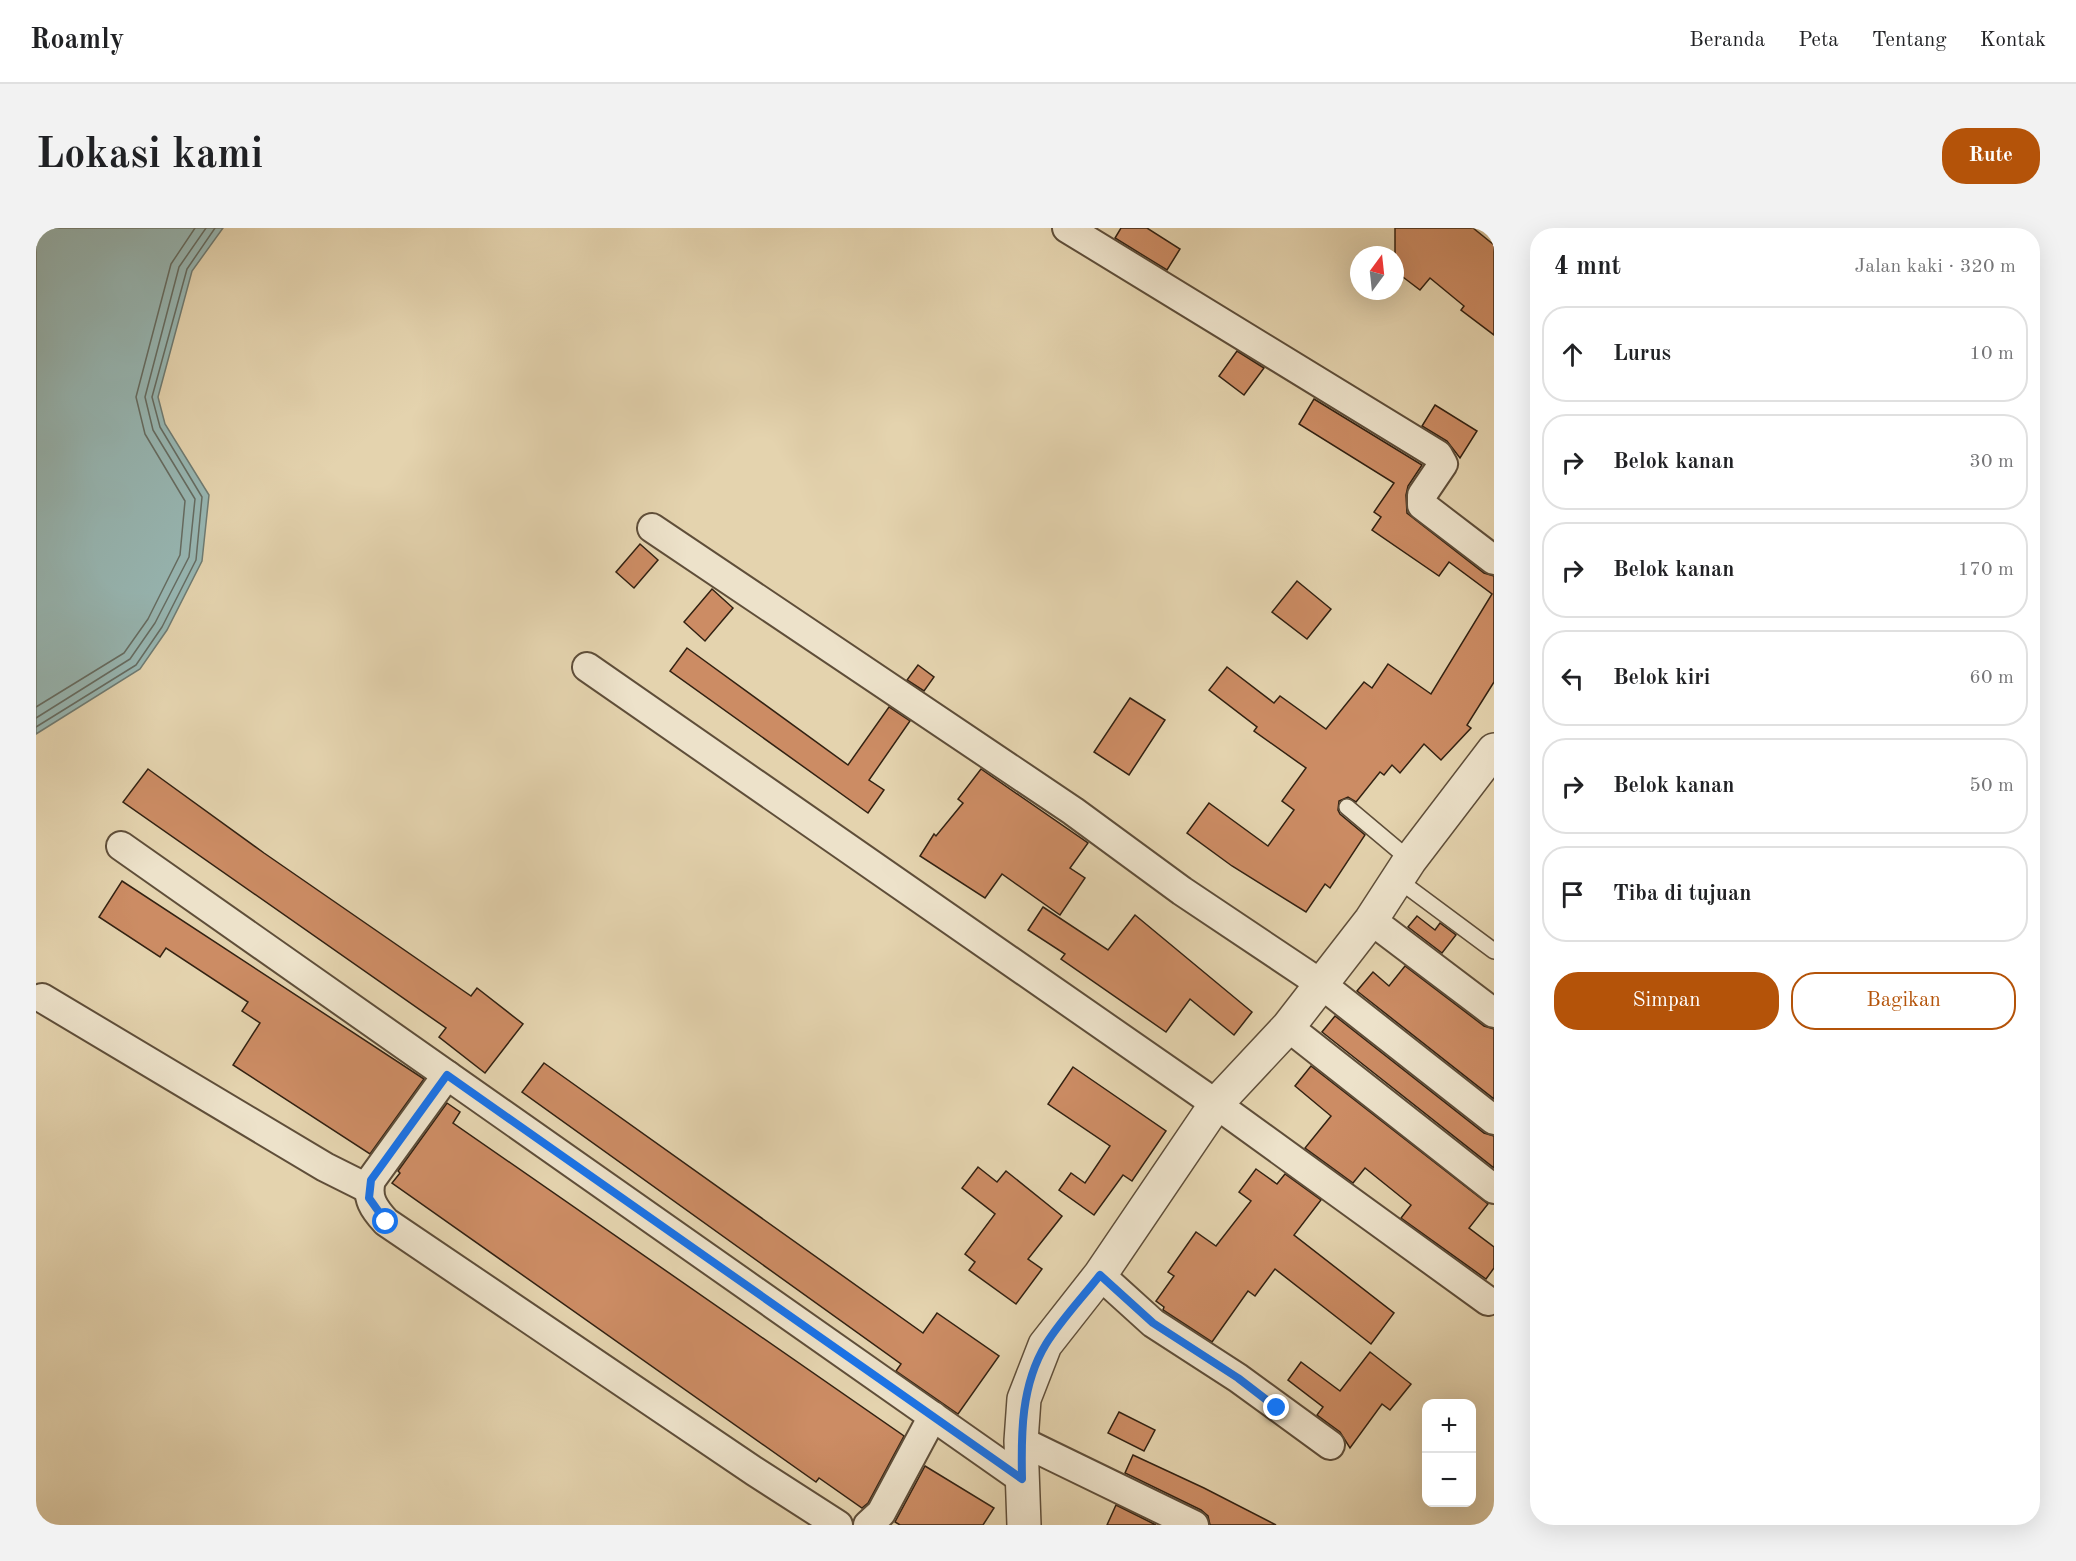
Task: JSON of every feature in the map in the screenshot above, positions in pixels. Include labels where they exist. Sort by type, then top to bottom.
[{"type":"street","points":[[1067,228],[1438,455],[1443,464],[1422,495],[1422,505],[1494,560]]},
{"type":"street","points":[[652,528],[1073,811],[1182,891],[1321,984],[1494,1120]]},
{"type":"street","points":[[587,667],[1216,1104],[1488,1301]]},
{"type":"street","points":[[1024,1525],[1021,1441],[1024,1399],[1045,1345],[1100,1275],[1216,1104],[1288,1028],[1371,920],[1404,870],[1494,750]]},
{"type":"street","points":[[121,846],[1022,1479]]},
{"type":"street","points":[[1371,920],[1494,1013]]},
{"type":"street","points":[[42,998],[325,1167],[369,1189]]},
{"type":"street","points":[[1288,1028],[1494,1189]]},
{"type":"street","points":[[447,1075],[375,1172],[369,1189],[373,1206],[386,1222],[754,1472],[838,1525]]},
{"type":"street","points":[[1100,1275],[1153,1323],[1238,1378],[1330,1445]]},
{"type":"street","points":[[868,1525],[881,1513],[933,1416]]},
{"type":"street","points":[[1021,1441],[1194,1525]]},
{"type":"lane","points":[[1347,807],[1404,870],[1494,951]]},
{"type":"water","points":[[36,228],[223,228],[192,271],[158,397],[165,424],[209,495],[202,561],[167,630],[140,669],[36,734]]},
{"type":"building","points":[[1121,228],[1147,228],[1180,249],[1167,270],[1115,238]]},
{"type":"building","points":[[1395,228],[1473,228],[1494,245],[1494,335],[1461,310],[1464,306],[1430,278],[1420,290],[1404,278],[1404,246],[1395,246]]},
{"type":"building","points":[[1237,351],[1264,368],[1244,395],[1219,376]]},
{"type":"building","points":[[1314,399],[1422,465],[1408,486],[1407,513],[1484,573],[1494,576],[1494,682],[1467,725],[1471,728],[1441,760],[1424,744],[1400,773],[1392,765],[1384,775],[1380,772],[1356,802],[1348,797],[1339,801],[1340,814],[1365,835],[1330,888],[1325,884],[1306,912],[1232,866],[1187,833],[1209,803],[1268,846],[1294,810],[1282,801],[1306,768],[1254,731],[1257,727],[1209,690],[1227,667],[1274,703],[1280,696],[1326,729],[1364,682],[1372,688],[1388,664],[1431,694],[1492,594],[1449,562],[1439,576],[1372,530],[1381,517],[1374,512],[1394,483],[1299,424]]},
{"type":"building","points":[[1435,405],[1477,431],[1460,458],[1447,441],[1422,426]]},
{"type":"building","points":[[640,544],[658,560],[634,588],[616,572]]},
{"type":"building","points":[[1297,581],[1331,609],[1307,639],[1272,612]]},
{"type":"building","points":[[712,589],[733,608],[705,641],[684,622]]},
{"type":"building","points":[[687,648],[848,765],[889,707],[910,721],[869,780],[884,790],[868,813],[670,671]]},
{"type":"building","points":[[918,665],[934,677],[924,691],[907,680]]},
{"type":"building","points":[[1130,698],[1165,720],[1129,775],[1094,752]]},
{"type":"building","points":[[148,769],[264,853],[471,996],[477,988],[523,1024],[485,1073],[439,1037],[446,1028],[123,802]]},
{"type":"building","points":[[981,769],[1088,843],[1070,868],[1085,878],[1060,915],[1002,874],[985,898],[920,856],[934,834],[936,836],[963,803],[958,799]]},
{"type":"building","points":[[122,881],[424,1079],[370,1154],[233,1065],[260,1023],[242,1011],[248,1002],[166,948],[160,957],[99,917]]},
{"type":"building","points":[[1043,907],[1108,950],[1135,915],[1252,1012],[1234,1035],[1190,999],[1166,1032],[1061,959],[1065,954],[1028,930]]},
{"type":"building","points":[[1417,916],[1435,930],[1440,923],[1456,935],[1442,953],[1408,927]]},
{"type":"building","points":[[1405,966],[1484,1026],[1494,1029],[1494,1099],[1357,991],[1373,972],[1389,986]]},
{"type":"building","points":[[1335,1016],[1484,1133],[1494,1136],[1494,1168],[1322,1032]]},
{"type":"building","points":[[544,1063],[923,1333],[937,1313],[999,1356],[958,1414],[896,1371],[901,1364],[522,1092]]},
{"type":"building","points":[[1311,1066],[1488,1204],[1469,1228],[1494,1247],[1494,1268],[1486,1279],[1401,1218],[1411,1205],[1365,1168],[1353,1183],[1305,1148],[1331,1116],[1295,1086]]},
{"type":"building","points":[[1073,1067],[1166,1131],[1132,1181],[1123,1175],[1094,1215],[1059,1190],[1071,1173],[1085,1183],[1110,1146],[1048,1104]]},
{"type":"building","points":[[447,1103],[460,1112],[453,1123],[904,1436],[868,1503],[862,1508],[819,1478],[816,1482],[392,1183],[400,1173],[398,1171]]},
{"type":"building","points":[[978,1167],[997,1182],[1006,1171],[1062,1216],[1028,1259],[1042,1269],[1016,1304],[969,1270],[975,1262],[965,1254],[995,1214],[962,1188]]},
{"type":"building","points":[[1256,1169],[1277,1184],[1285,1174],[1321,1200],[1294,1235],[1394,1313],[1371,1344],[1275,1269],[1255,1296],[1248,1291],[1212,1342],[1163,1310],[1164,1307],[1156,1301],[1174,1276],[1168,1272],[1196,1232],[1216,1246],[1251,1201],[1239,1192]]},
{"type":"building","points":[[1370,1352],[1411,1384],[1390,1410],[1382,1404],[1350,1448],[1340,1432],[1317,1415],[1323,1407],[1288,1380],[1301,1362],[1340,1391]]},
{"type":"building","points":[[1119,1412],[1155,1430],[1144,1451],[1108,1433]]},
{"type":"building","points":[[1133,1455],[1276,1525],[1210,1525],[1208,1516],[1201,1510],[1125,1473]]},
{"type":"building","points":[[925,1466],[994,1508],[983,1525],[900,1525],[895,1522]]},
{"type":"building","points":[[1116,1505],[1156,1525],[1107,1525]]},
{"type":"route","points":[[386,1222],[369,1198],[371,1180],[447,1075],[1022,1479],[1021,1441],[1024,1399],[1045,1345],[1100,1275],[1153,1323],[1238,1378],[1277,1408]]}]
